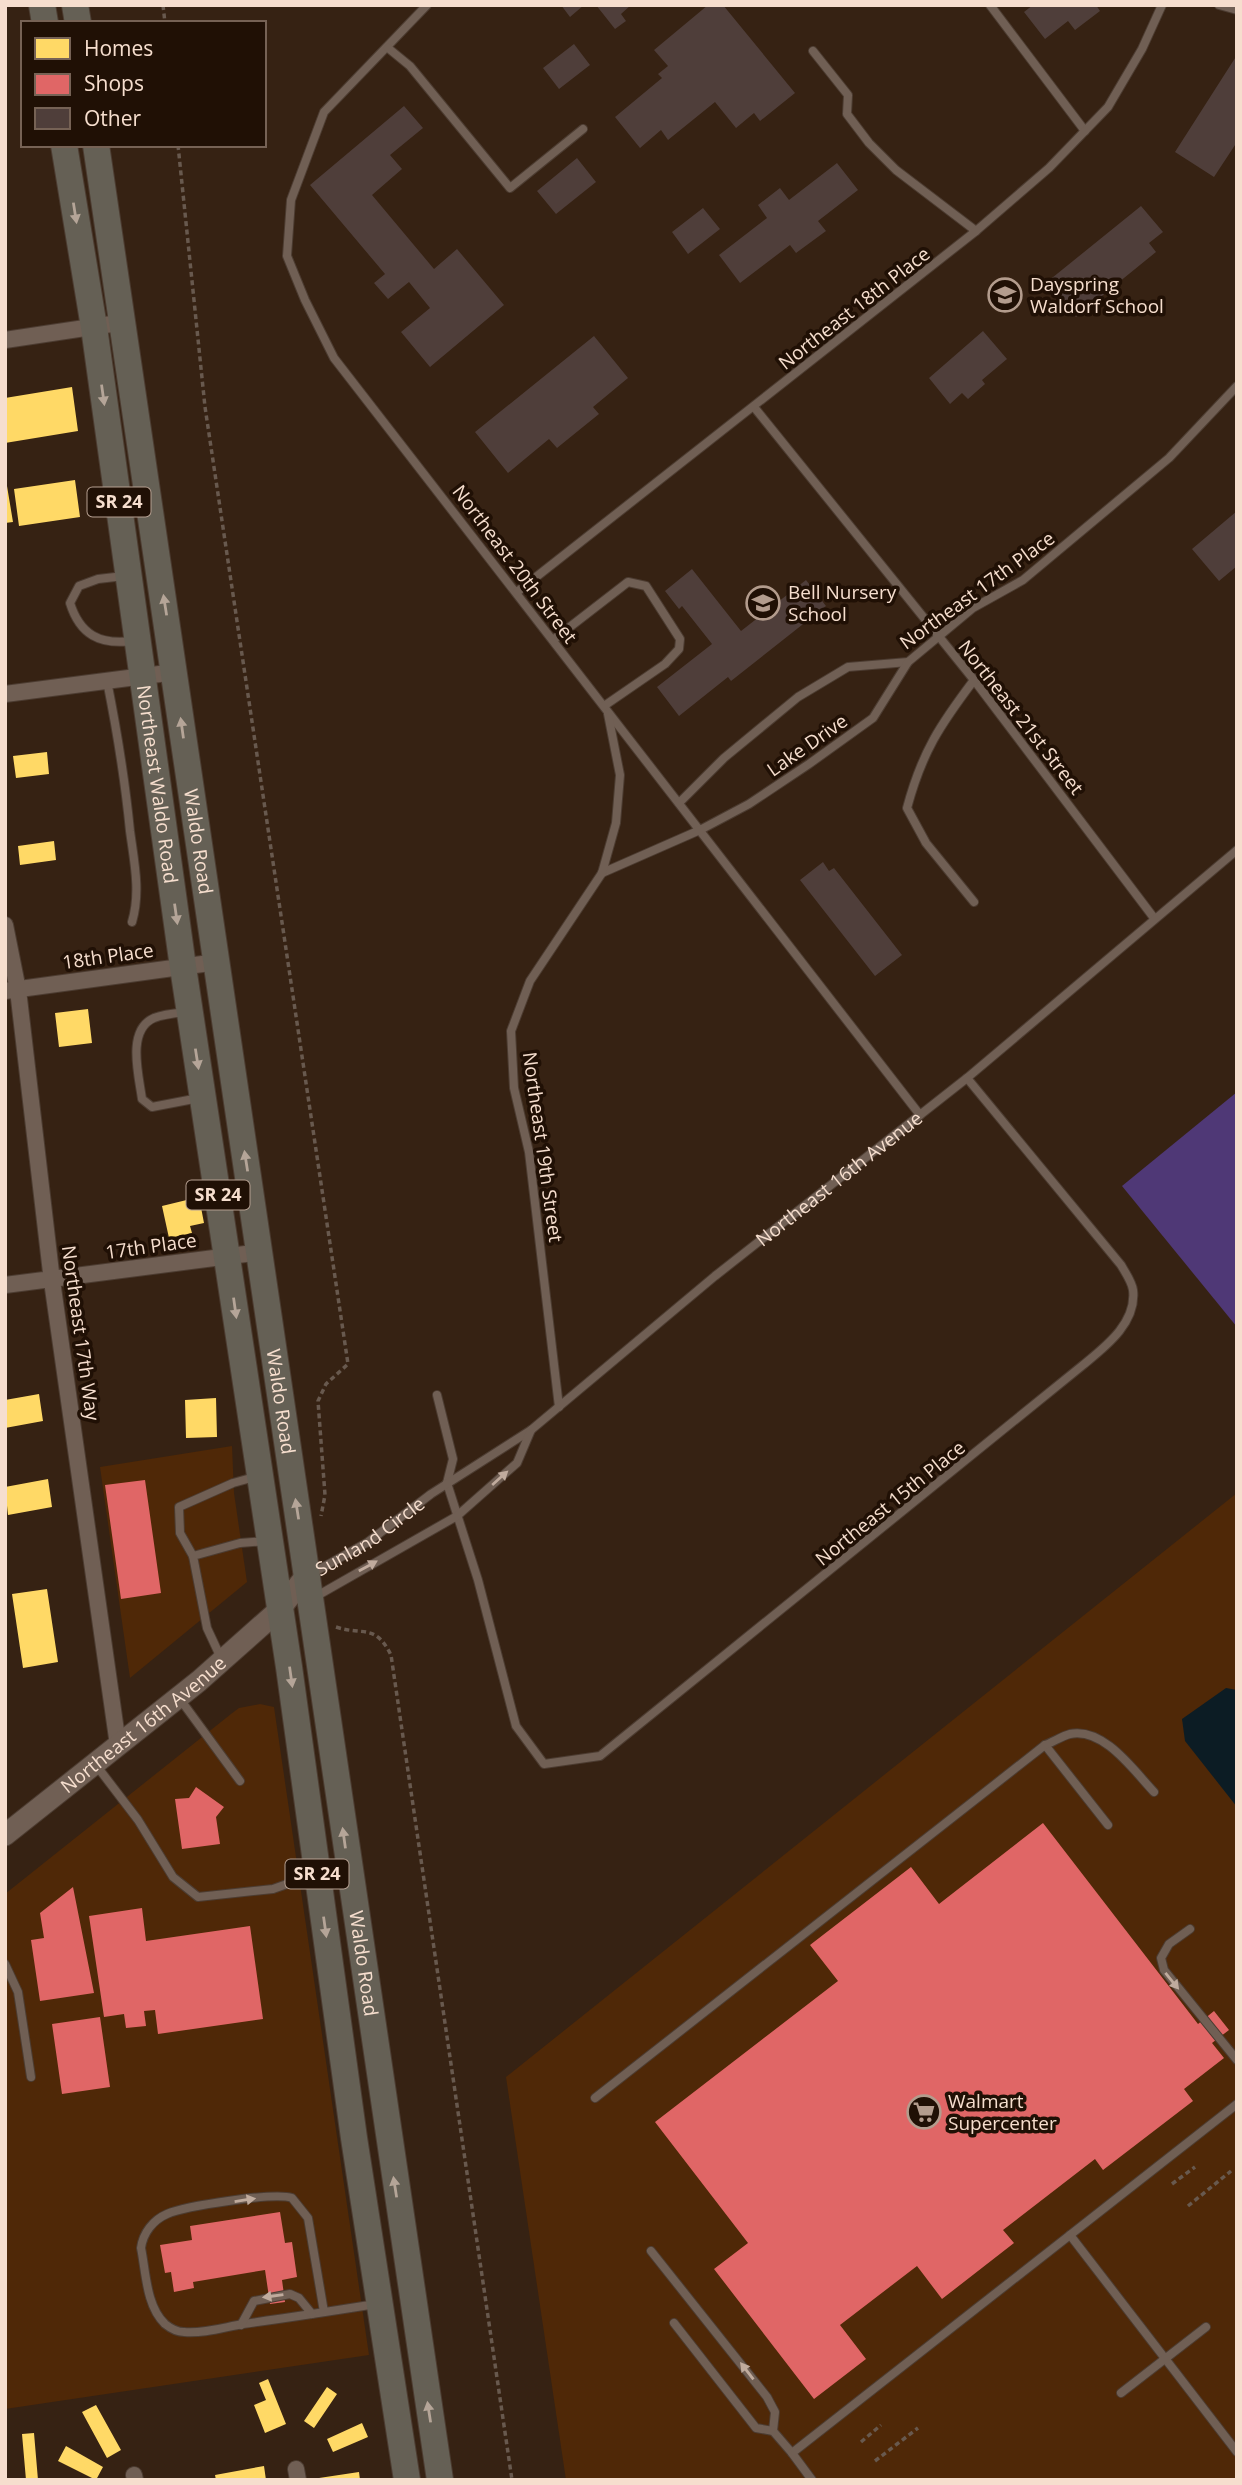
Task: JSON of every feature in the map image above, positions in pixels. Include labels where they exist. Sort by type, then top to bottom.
[{"type":"highway","name":"Northeast Waldo Road","points":[[64,147],[93,327],[183,967],[252,1424]]},
{"type":"highway","name":"SR 24","points":[[96,147],[125,323]]},
{"type":"highway","name":"Waldo Road","points":[[125,323],[230,1061],[261,1252],[440,2480]]},
{"type":"highway","name":"Waldo Road","points":[[252,1424],[379,2304],[407,2480]]},
{"type":"street","points":[[5,340],[125,323]]},
{"type":"street","points":[[5,694],[175,673]]},
{"type":"street","name":"Northeast 17th Way","points":[[5,925],[11,990],[118,1745]]},
{"type":"street","name":"18th Place","points":[[11,990],[217,962]]},
{"type":"street","name":"17th Place","points":[[5,1285],[261,1252]]},
{"type":"street","name":"Sunland Circle","points":[[279,1610],[308,1588]]},
{"type":"street","name":"Northeast 16th Avenue","points":[[5,1835],[179,1697],[279,1610]]},
{"type":"lane","name":"Northeast 20th Street","points":[[427,5],[324,112],[291,200],[288,256],[305,300],[334,359],[920,1115]]},
{"type":"lane","points":[[990,5],[1085,131]]},
{"type":"lane","name":"Northeast 18th Place","points":[[517,592],[976,231],[1049,168],[1108,107],[1142,49],[1162,5]]},
{"type":"lane","points":[[1219,5],[1237,10]]},
{"type":"lane","points":[[388,48],[410,66],[510,188],[583,129]]},
{"type":"lane","points":[[813,51],[848,95],[848,114],[869,143],[896,170],[976,231]]},
{"type":"lane","name":"Northeast 17th Place","points":[[679,803],[724,758],[808,691],[848,667],[908,662],[974,608],[1023,580],[1169,458],[1237,386]]},
{"type":"lane","name":"Northeast 21st Street","points":[[754,407],[974,680],[1154,918]]},
{"type":"lane","points":[[129,576],[98,579],[79,586],[70,603],[75,618],[88,636],[115,643],[139,640]]},
{"type":"lane","points":[[553,640],[628,582],[646,586],[680,639],[679,649],[665,664],[606,709]]},
{"type":"lane","name":"Lake Drive","points":[[603,873],[700,830],[750,804],[873,718],[908,662]]},
{"type":"lane","points":[[974,680],[935,732],[916,772],[907,808],[926,843],[974,902]]},
{"type":"lane","points":[[107,681],[127,788],[136,881],[136,909],[132,922]]},
{"type":"lane","name":"Northeast 19th Street","points":[[559,1406],[529,1152],[514,1088],[511,1031],[530,981],[603,873],[616,823],[620,775],[606,709]]},
{"type":"lane","name":"Northeast 16th Avenue","points":[[457,1516],[517,1463],[531,1430],[559,1406],[715,1276],[967,1078],[1237,850]]},
{"type":"lane","points":[[190,1011],[155,1017],[142,1027],[137,1044],[142,1100],[152,1107],[203,1097]]},
{"type":"lane","name":"Northeast 15th Place","points":[[457,1516],[488,1618],[516,1726],[544,1764],[600,1756],[1111,1341],[1129,1316],[1133,1289],[1121,1265],[967,1078]]},
{"type":"lane","points":[[437,1395],[453,1459],[447,1483],[457,1516]]},
{"type":"lane","name":"Sunland Circle","points":[[308,1588],[447,1483],[531,1430]]},
{"type":"lane","points":[[223,1660],[207,1628],[193,1556],[180,1533],[179,1507],[233,1483],[260,1475]]},
{"type":"lane","name":"Sunland Circle","points":[[308,1588],[457,1516]]},
{"type":"lane","points":[[193,1556],[240,1543],[270,1541]]},
{"type":"lane","points":[[179,1697],[240,1781]]},
{"type":"lane","points":[[594,2098],[1045,1745],[1071,1734],[1094,1736],[1114,1751],[1154,1792]]},
{"type":"lane","points":[[1045,1745],[1108,1825]]},
{"type":"lane","points":[[95,1764],[138,1820],[173,1877],[198,1897],[273,1889],[317,1872]]},
{"type":"lane","points":[[1190,1929],[1170,1944],[1161,1958],[1164,1970],[1237,2060]]},
{"type":"lane","points":[[5,1964],[18,1992],[31,2077]]},
{"type":"lane","points":[[792,2453],[1237,2104]]},
{"type":"lane","points":[[324,2312],[308,2218],[292,2198],[274,2195],[178,2211],[157,2220],[143,2238],[141,2248],[154,2308],[166,2325],[176,2331],[187,2333],[379,2304]]},
{"type":"lane","points":[[1070,2235],[1237,2452]]},
{"type":"lane","points":[[651,2251],[767,2397],[775,2412],[773,2431]]},
{"type":"lane","points":[[241,2325],[254,2301],[270,2297],[295,2295],[312,2314]]},
{"type":"lane","points":[[674,2323],[756,2428],[773,2431],[812,2480]]},
{"type":"lane","points":[[1121,2393],[1206,2327]]},
{"type":"path","points":[[178,147],[206,420],[348,1364],[326,1384],[318,1401],[324,1495],[321,1519]]},
{"type":"path","points":[[331,1625],[340,1629],[368,1630],[383,1639],[391,1655],[512,2480]]},
{"type":"path","points":[[1172,2184],[1195,2168]]},
{"type":"path","points":[[1188,2206],[1231,2171]]},
{"type":"path","points":[[860,2442],[881,2425]]},
{"type":"path","points":[[875,2461],[918,2428]]},
{"type":"shaded area","points":[[1237,1092],[1237,1327],[1122,1186]]},
{"type":"shaded area","points":[[232,1446],[234,1493],[247,1582],[130,1678],[100,1467]]},
{"type":"shaded area","points":[[1237,1493],[1237,2480],[566,2480],[506,2077]]},
{"type":"shaded area","points":[[260,1704],[274,1707],[369,2355],[5,2409],[5,1894],[239,1708]]},
{"type":"water","points":[[1226,1688],[1237,1690],[1237,1807],[1185,1741],[1182,1719]]},
{"type":"building: Homes","points":[[72,387],[78,431],[5,443],[5,398]]},
{"type":"building: Homes","points":[[5,474],[13,522],[5,523]]},
{"type":"building: Homes","points":[[75,480],[80,517],[19,526],[14,489]]},
{"type":"building: Homes","points":[[47,752],[49,774],[16,778],[13,756]]},
{"type":"building: Homes","points":[[54,841],[56,860],[20,865],[18,846]]},
{"type":"building: Homes","points":[[88,1009],[92,1043],[59,1047],[55,1013]]},
{"type":"building: Homes","points":[[199,1197],[204,1223],[190,1226],[192,1233],[169,1238],[162,1206]]},
{"type":"building: Homes","points":[[39,1394],[43,1421],[5,1428],[5,1400]]},
{"type":"building: Homes","points":[[216,1398],[217,1437],[186,1438],[185,1400]]},
{"type":"building: Homes","points":[[48,1479],[52,1507],[8,1515],[5,1487]]},
{"type":"building: Homes","points":[[47,1589],[58,1662],[23,1668],[12,1594]]},
{"type":"building: Homes","points":[[268,2379],[286,2424],[265,2433],[254,2405],[266,2400],[259,2383]]},
{"type":"building: Homes","points":[[327,2387],[337,2394],[314,2428],[304,2421]]},
{"type":"building: Homes","points":[[96,2405],[121,2450],[107,2458],[82,2412]]},
{"type":"building: Homes","points":[[362,2423],[368,2437],[333,2452],[327,2439]]},
{"type":"building: Homes","points":[[34,2433],[38,2480],[26,2480],[22,2434]]},
{"type":"building: Homes","points":[[66,2446],[103,2467],[96,2480],[58,2461]]},
{"type":"building: Homes","points":[[264,2466],[266,2480],[216,2480],[215,2475]]},
{"type":"building: Homes","points":[[359,2472],[360,2480],[319,2480],[319,2478]]},
{"type":"building: Shops","points":[[145,1480],[161,1593],[121,1599],[105,1485]]},
{"type":"building: Shops","points":[[196,1787],[224,1807],[216,1817],[220,1844],[182,1849],[175,1799],[189,1798]]},
{"type":"building: Shops","name":"Walmart Supercenter","points":[[1043,1823],[1198,2024],[1214,2011],[1229,2030],[1212,2043],[1224,2058],[1184,2089],[1193,2101],[1103,2170],[1095,2159],[1003,2230],[1014,2243],[942,2299],[917,2266],[840,2325],[866,2359],[814,2399],[714,2269],[748,2243],[655,2122],[838,1981],[810,1945],[911,1867],[939,1904]]},
{"type":"building: Shops","points":[[73,1887],[94,1993],[40,2001],[31,1940],[44,1938],[40,1913]]},
{"type":"building: Shops","points":[[142,1908],[146,1941],[250,1926],[263,2019],[158,2034],[155,2010],[144,2011],[146,2026],[126,2028],[124,2014],[104,2017],[89,1916]]},
{"type":"building: Shops","points":[[100,2017],[110,2087],[62,2094],[52,2024]]},
{"type":"building: Shops","points":[[280,2212],[285,2243],[292,2242],[297,2277],[282,2280],[285,2302],[270,2304],[265,2270],[193,2282],[194,2288],[174,2292],[171,2272],[165,2273],[160,2245],[192,2240],[190,2226]]},
{"type":"building: Other","points":[[561,5],[584,5],[570,17]]},
{"type":"building: Other","points":[[596,5],[631,5],[621,14],[626,21],[615,29]]},
{"type":"building: Other","points":[[708,5],[723,5],[795,93],[760,121],[754,113],[736,128],[715,102],[668,140],[661,130],[640,148],[615,117],[662,78],[658,74],[668,66],[654,50]]},
{"type":"building: Other","points":[[1033,5],[1096,5],[1100,11],[1075,30],[1068,21],[1045,39],[1024,12]]},
{"type":"building: Other","points":[[574,44],[590,65],[559,89],[543,68]]},
{"type":"building: Other","points":[[1237,55],[1237,142],[1214,177],[1175,152]]},
{"type":"building: Other","points":[[404,106],[423,128],[390,155],[402,169],[372,195],[434,269],[457,249],[504,305],[430,367],[401,332],[430,308],[409,282],[388,299],[374,283],[385,274],[310,185]]},
{"type":"building: Other","points":[[577,158],[596,182],[556,214],[537,191]]},
{"type":"building: Other","points":[[837,163],[858,190],[818,221],[826,231],[796,253],[790,245],[740,283],[719,255],[767,218],[758,205],[780,188],[789,200]]},
{"type":"building: Other","points":[[1141,206],[1163,232],[1149,243],[1156,252],[1076,317],[1047,282]]},
{"type":"building: Other","points":[[703,208],[720,229],[688,254],[672,232]]},
{"type":"building: Other","points":[[983,331],[1007,359],[982,380],[985,384],[968,399],[962,393],[950,404],[929,378]]},
{"type":"building: Other","points":[[594,336],[628,378],[593,407],[599,414],[557,448],[549,439],[508,473],[475,432]]},
{"type":"building: Other","points":[[1237,511],[1237,566],[1219,581],[1192,549]]},
{"type":"building: Other","points":[[692,569],[741,631],[806,580],[826,606],[731,681],[728,677],[679,716],[657,687],[712,644],[682,606],[679,609],[665,591]]},
{"type":"building: Other","points":[[823,862],[829,871],[834,868],[902,955],[875,976],[800,880]]},
{"type":"place","name":"Dayspring Waldorf School","points":[[1005,295]]},
{"type":"place","name":"Bell Nursery School","points":[[763,603]]},
{"type":"place","name":"Walmart Supercenter","points":[[924,2112]]}]
